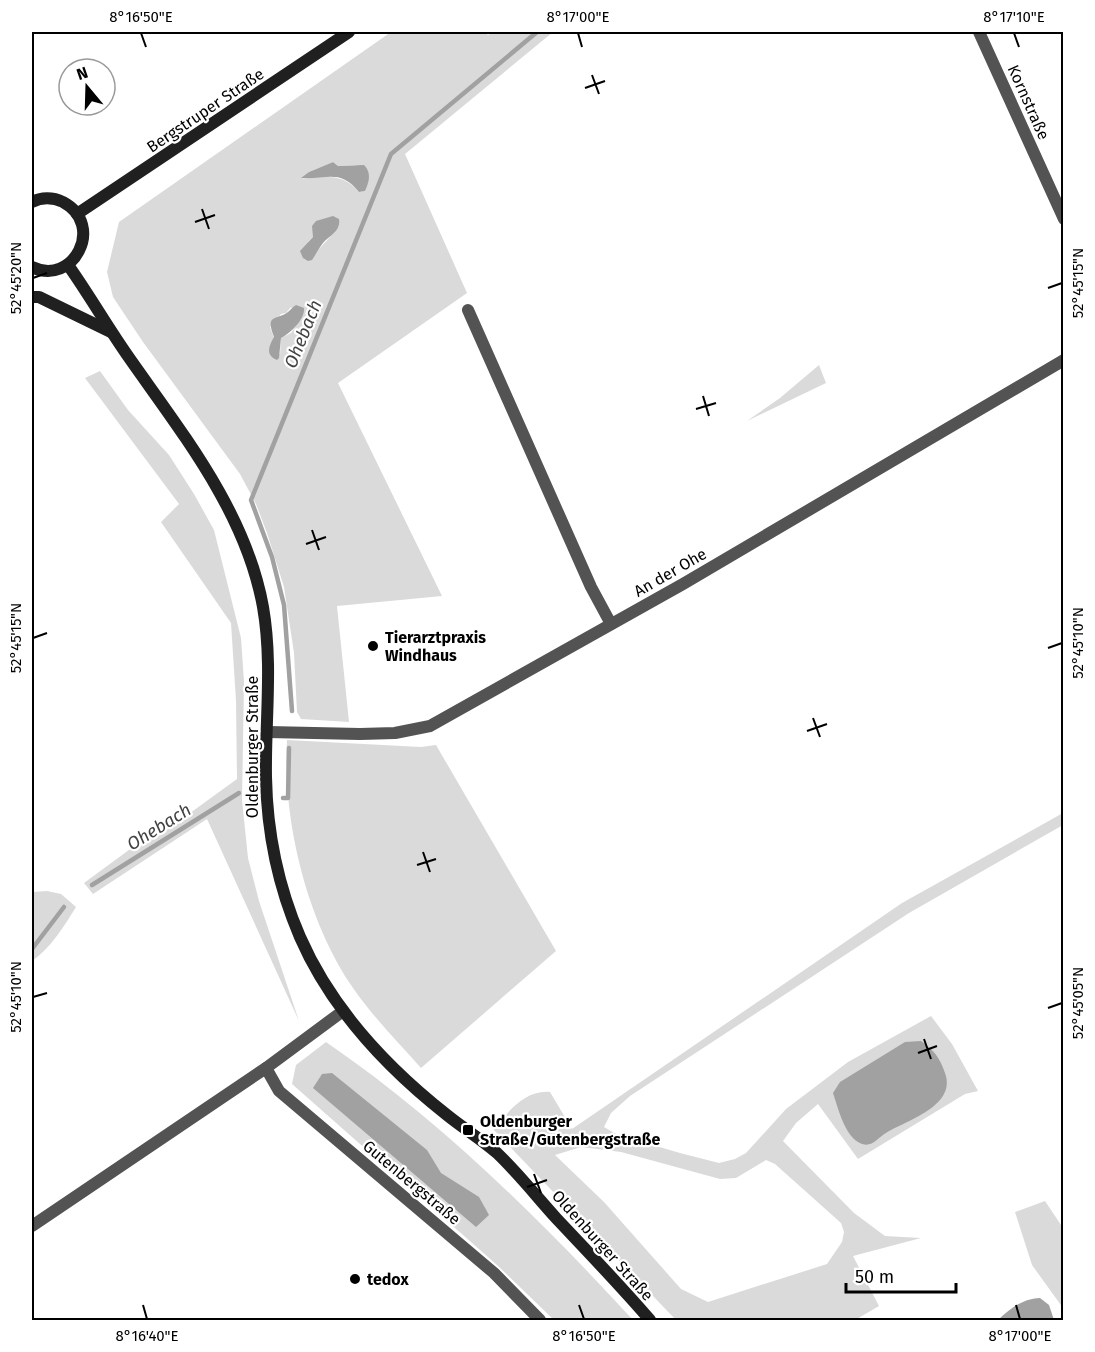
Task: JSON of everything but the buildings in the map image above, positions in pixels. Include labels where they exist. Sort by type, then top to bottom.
[{"type":"main road","name":"Bergstruper Straße","points":[[77,214],[349,32]]},
{"type":"main road","points":[[32,202],[48,198],[59,200],[69,206],[77,214],[84,236],[82,247],[68,265],[58,270],[46,271],[32,267]]},
{"type":"main road","name":"Oldenburger Straße","points":[[68,265],[111,332],[211,477],[236,523],[251,560],[263,607],[268,652],[266,775],[267,810],[272,844],[283,892],[300,937],[317,972],[343,1011],[391,1065],[446,1114],[498,1154],[650,1320]]},
{"type":"main road","points":[[32,297],[39,297],[111,332]]},
{"type":"street","name":"Kornstraße","points":[[979,32],[1064,219]]},
{"type":"street","points":[[468,310],[591,587],[611,624]]},
{"type":"street","name":"An der Ohe","points":[[268,732],[360,735],[395,733],[430,726],[693,578],[1064,360]]},
{"type":"street","points":[[32,1226],[266,1068],[343,1011]]},
{"type":"street","name":"Gutenbergstraße","points":[[266,1068],[279,1091],[494,1273],[540,1320]]},
{"type":"shaded area","points":[[391,32],[485,32],[488,35],[493,32],[553,32],[405,154],[467,293],[338,383],[442,596],[337,606],[349,722],[301,719],[297,712],[294,653],[284,587],[267,533],[256,504],[240,474],[143,342],[113,297],[107,272],[119,222]],"holes":[[[333,162],[338,166],[356,165],[369,174],[365,191],[359,192],[347,182],[333,177],[302,179],[309,172]],[[331,236],[318,250],[308,242],[313,237]],[[291,307],[298,323],[291,333],[281,338],[280,355],[270,327],[281,314],[286,313]]]},
{"type":"shaded area","points":[[333,162],[338,166],[364,165],[369,174],[365,191],[359,192],[345,180],[339,178],[301,178]]},
{"type":"shaded area","points":[[333,216],[339,219],[337,230],[323,243],[312,260],[308,261],[303,258],[300,251],[313,237],[312,226],[316,221]]},
{"type":"shaded area","points":[[296,305],[304,308],[304,312],[293,329],[281,338],[277,360],[269,353],[274,337],[271,321],[284,315]]},
{"type":"shaded area","points":[[819,365],[826,383],[747,421],[780,398]]},
{"type":"shaded area","points":[[100,371],[128,410],[169,455],[214,530],[241,638],[244,682],[242,800],[248,858],[259,901],[299,1021],[207,819],[93,894],[84,883],[152,833],[157,837],[237,779],[236,701],[231,623],[161,522],[179,504],[85,378]]},
{"type":"shaded area","points":[[287,740],[421,747],[436,745],[556,951],[421,1068],[353,988],[323,933],[301,869],[294,836],[289,803]]},
{"type":"shaded area","points":[[1063,813],[1063,825],[909,913],[630,1096],[611,1113],[604,1127],[618,1135],[719,1163],[735,1159],[746,1153],[786,1109],[848,1062],[931,1016],[952,1044],[978,1091],[965,1094],[858,1159],[818,1104],[796,1123],[783,1141],[854,1213],[885,1236],[921,1238],[853,1256],[879,1306],[855,1320],[676,1320],[493,1129],[511,1109],[525,1098],[541,1092],[550,1092],[572,1129],[902,903]],"holes":[[[581,1147],[621,1152],[720,1179],[736,1178],[766,1160],[775,1164],[841,1223],[844,1232],[842,1242],[827,1264],[708,1302],[681,1289],[604,1202],[555,1155]]]},
{"type":"shaded area","points":[[47,891],[61,894],[76,907],[51,943],[32,961],[32,892]]},
{"type":"shaded area","points":[[921,1041],[936,1055],[943,1068],[947,1085],[944,1094],[928,1110],[870,1144],[858,1142],[845,1126],[833,1093],[840,1082],[905,1042]]},
{"type":"shaded area","points":[[326,1042],[409,1104],[487,1172],[562,1245],[633,1320],[554,1320],[497,1265],[292,1084],[296,1065]]},
{"type":"shaded area","points":[[332,1073],[427,1150],[441,1173],[479,1197],[489,1215],[476,1227],[313,1088],[322,1074]]},
{"type":"shaded area","points":[[1045,1201],[1063,1228],[1063,1308],[1032,1265],[1015,1212]]},
{"type":"shaded area","points":[[1040,1298],[1049,1305],[1054,1320],[998,1320],[1017,1305]]},
{"type":"waterway","name":"Ohebach","points":[[292,711],[284,605],[272,557],[251,500],[391,154],[537,32]]},
{"type":"waterway","name":"Ohebach","points":[[283,798],[288,798],[289,748]]},
{"type":"waterway","name":"Ohebach","points":[[92,885],[239,793]]},
{"type":"waterway","points":[[32,949],[64,907]]},
{"type":"place","name":"Tierarztpraxis Windhaus","points":[[373,646]]},
{"type":"place","name":"Oldenburger Straße/Gutenbergstraße","points":[[468,1130]]},
{"type":"place","name":"tedox","points":[[355,1279]]}]
